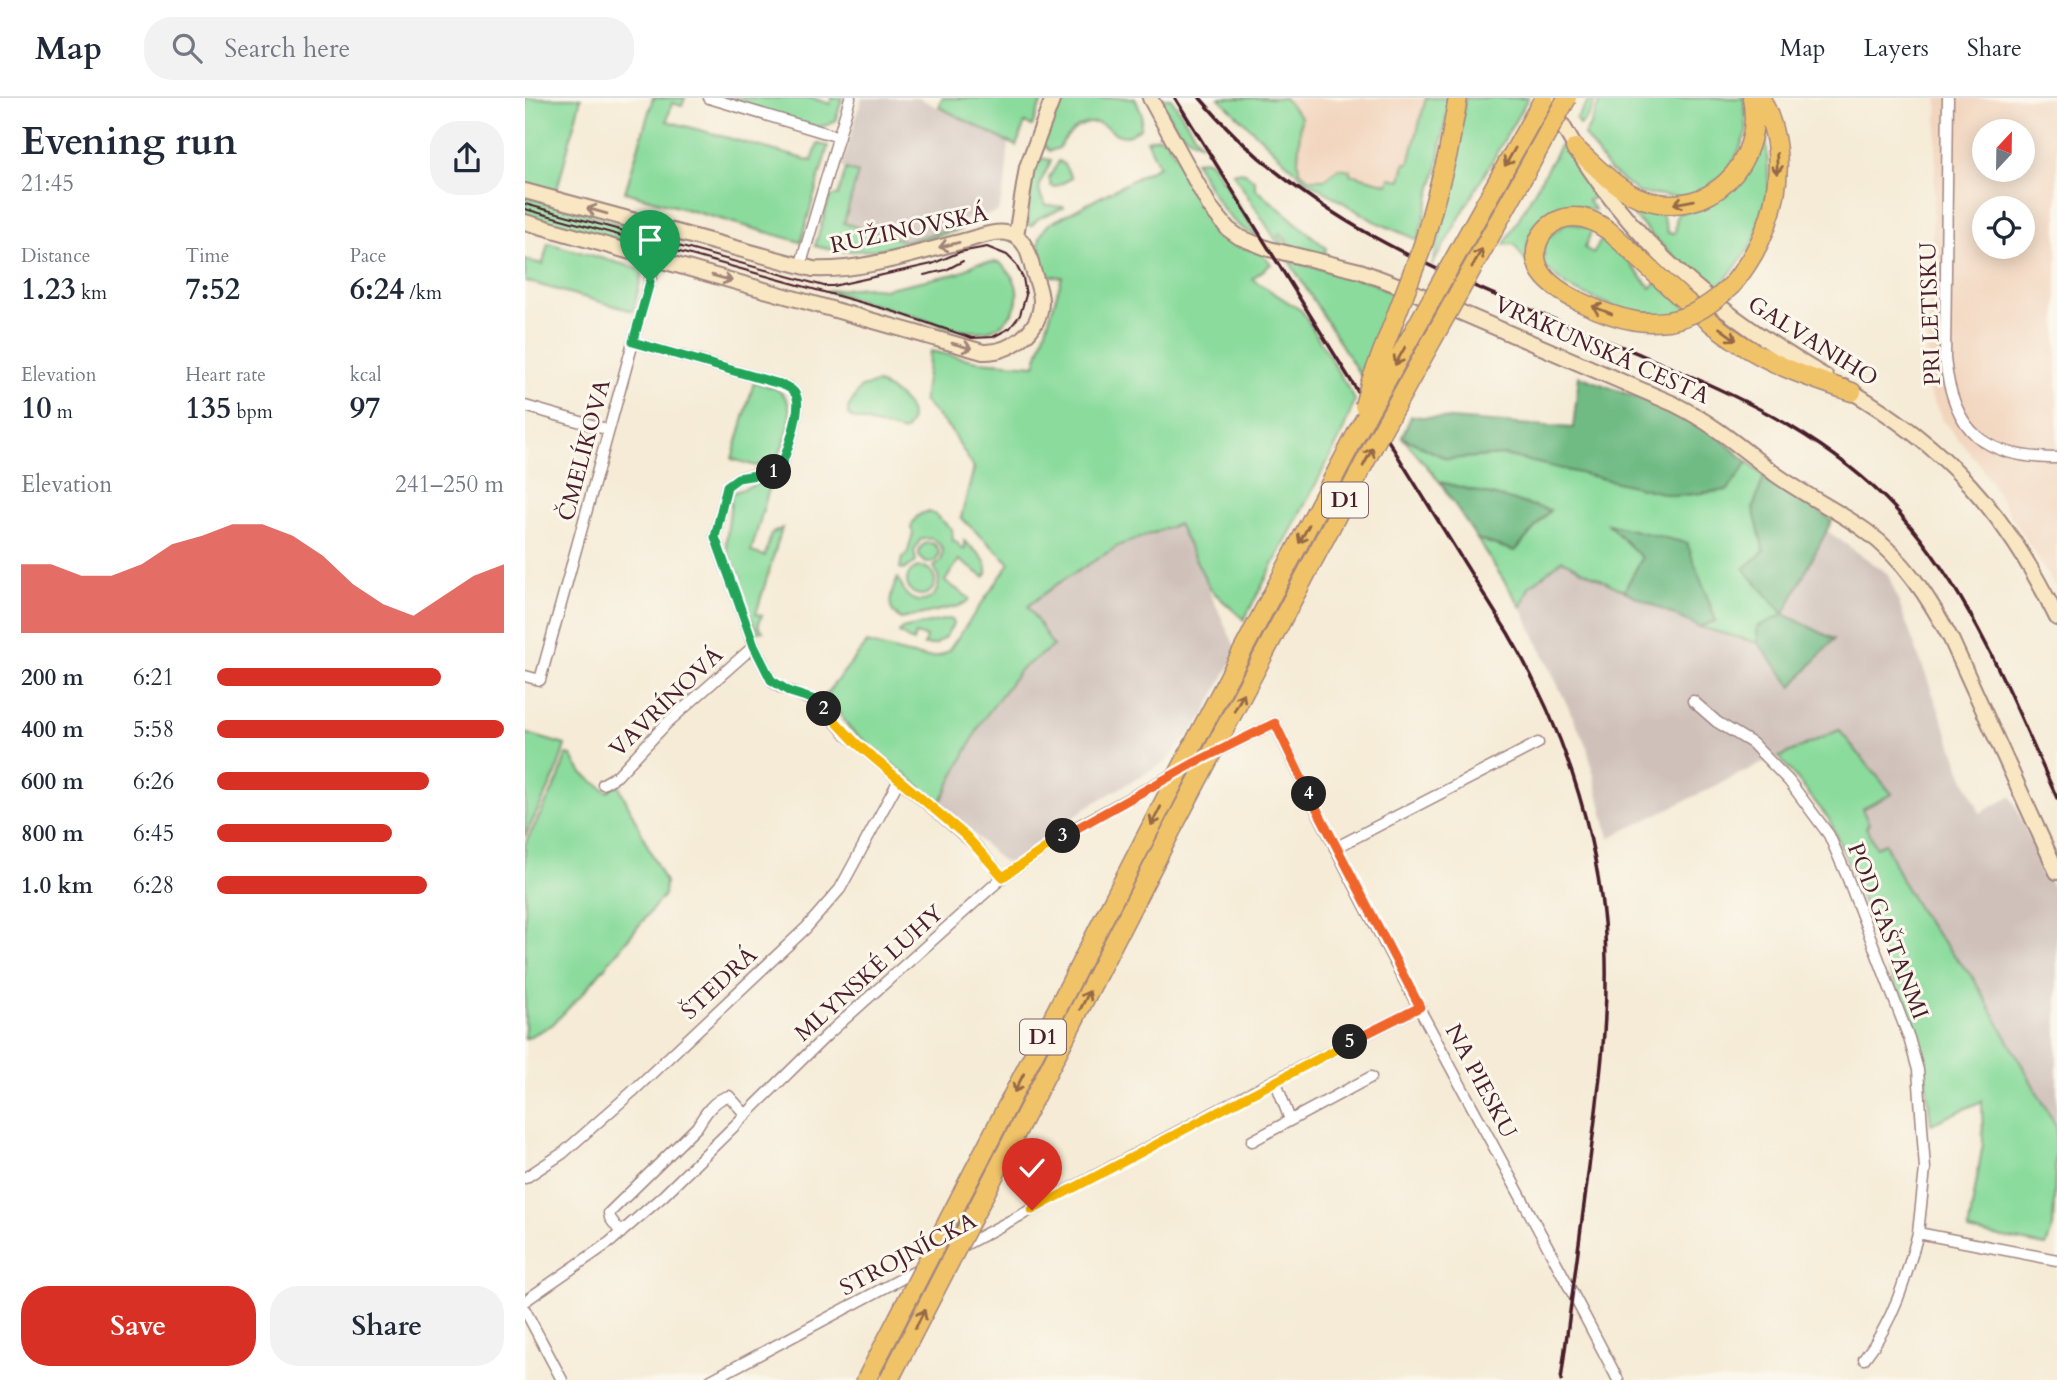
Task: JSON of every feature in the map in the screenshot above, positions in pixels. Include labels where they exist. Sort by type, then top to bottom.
[{"type":"highway","points":[[1358,431],[1370,384],[1423,245],[1443,174],[1458,98]]},
{"type":"highway","name":"D1","points":[[866,1380],[1358,431],[1546,98]]},
{"type":"highway","name":"D1","points":[[889,1380],[1167,839],[1376,441],[1567,98]]},
{"type":"highway","points":[[1575,148],[1616,184],[1635,196],[1671,204],[1692,201],[1723,185],[1744,161],[1754,132],[1752,98]]},
{"type":"highway","points":[[1761,98],[1776,143],[1776,194],[1767,229],[1761,244],[1732,285],[1703,309],[1680,319],[1668,321],[1651,322],[1623,318],[1558,289],[1545,278],[1537,264],[1536,248],[1542,234],[1552,223],[1567,217],[1579,217],[1595,222],[1688,302],[1739,343],[1798,374],[1852,392]]},
{"type":"main road","points":[[1016,236],[1027,167],[1053,98]]},
{"type":"main road","name":"VRAKUNSKÁ CESTA","points":[[1150,98],[1210,208],[1224,225],[1240,237],[1269,249],[1360,271],[1397,285],[1674,404],[1712,424],[1774,473],[1864,529],[1881,543],[1912,575],[1951,639],[2057,872]]},
{"type":"main road","name":"GALVANIHO","points":[[1546,98],[1575,148],[1615,207],[1679,274],[1742,325],[1773,346],[1852,392],[1923,439],[1973,487],[2026,559],[2057,618]]},
{"type":"main road","name":"RUŽINOVSKÁ","points":[[525,191],[800,267],[826,270],[855,267],[999,233],[1016,236],[1028,250],[1041,299],[1040,311],[1026,335],[1009,348],[994,352],[977,350],[525,222]]},
{"type":"street","points":[[709,98],[839,137]]},
{"type":"street","points":[[800,267],[850,98]]},
{"type":"street","name":"PRI LETISKU","points":[[1948,98],[1945,359],[1950,392],[1962,420],[1982,441],[2011,453],[2057,457]]},
{"type":"street","name":"ČMELÍKOVA","points":[[525,676],[540,680],[664,230]]},
{"type":"street","points":[[633,342],[787,386],[797,398],[797,412],[779,470],[738,478],[727,486],[715,537],[754,646],[771,680],[779,687],[818,703],[846,734],[967,837],[1003,877]]},
{"type":"street","points":[[525,406],[609,430]]},
{"type":"street","name":"VAVRÍNOVÁ","points":[[603,784],[617,776],[667,723],[754,646]]},
{"type":"street","name":"POD GAŠTANMI","points":[[1693,701],[1717,722],[1752,743],[1789,781],[1829,835],[1909,1038],[1918,1070],[1925,1169],[1919,1233],[1894,1310],[1864,1359]]},
{"type":"street","name":"NA PIESKU","points":[[1275,723],[1335,848],[1618,1380]]},
{"type":"street","name":"MLYNSKÉ LUHY","points":[[525,1301],[621,1233],[663,1196],[828,1034],[1003,877],[1073,829],[1196,762],[1275,723]]},
{"type":"street","points":[[1335,848],[1538,743]]},
{"type":"street","name":"ŠTEDRÁ","points":[[525,1178],[563,1153],[632,1092],[806,928],[841,889],[899,780]]},
{"type":"street","name":"STROJNÍCKA","points":[[711,1380],[1275,1080],[1420,1007]]},
{"type":"street","points":[[1252,1141],[1371,1077]]},
{"type":"street","points":[[1275,1080],[1290,1120]]},
{"type":"street","points":[[621,1233],[609,1213],[697,1128],[704,1115],[723,1097],[730,1097],[746,1115]]},
{"type":"street","points":[[1919,1233],[2057,1260]]},
{"type":"street","points":[[525,1310],[562,1380]]},
{"type":"shaded area","points":[[862,98],[919,98],[1009,142],[1005,185],[998,212],[960,221],[955,228],[905,241],[844,222],[858,172],[842,167]]},
{"type":"shaded area","points":[[1284,98],[1426,98],[1409,164],[1405,163],[1401,181],[1388,184],[1349,174],[1339,168],[1325,179],[1309,179],[1299,170],[1301,117]]},
{"type":"shaded area","points":[[1938,98],[2057,98],[2057,590],[1979,464],[1943,421],[1926,386]]},
{"type":"shaded area","points":[[1178,524],[1237,651],[1202,719],[1166,762],[1085,808],[1059,830],[1011,863],[1003,862],[940,803],[982,721],[1020,670],[1053,646],[1027,606],[1120,545]]},
{"type":"shaded area","points":[[1826,530],[1888,574],[1965,780],[1980,813],[2011,796],[2057,898],[2057,1128],[1974,979],[1829,819],[1779,757],[1609,838],[1587,747],[1521,607],[1529,587],[1562,560],[1699,627],[1758,643],[1792,686],[1834,639],[1784,615]]},
{"type":"green space","points":[[525,98],[581,98],[558,186],[552,193],[525,185]]},
{"type":"green space","points":[[653,98],[685,98],[682,106],[672,103],[667,121],[812,161],[818,144],[828,146],[801,242],[625,192]]},
{"type":"green space","points":[[715,98],[812,98],[830,104],[832,98],[842,98],[836,120],[828,125],[815,127]]},
{"type":"green space","points":[[942,98],[1043,98],[1032,126],[1025,123],[1016,146],[939,107]]},
{"type":"green space","points":[[1062,98],[1135,98],[1142,115],[1140,128],[1123,136],[1101,125],[1087,123],[1072,132],[1059,148],[1050,151],[1042,144]]},
{"type":"green space","points":[[1159,98],[1171,98],[1200,143],[1180,130]]},
{"type":"green space","points":[[1219,98],[1284,98],[1301,117],[1299,170],[1309,179],[1325,179],[1339,168],[1350,170],[1350,174],[1388,184],[1390,178],[1401,180],[1405,163],[1409,163],[1426,98],[1449,98],[1438,166],[1418,240],[1374,221],[1304,179]]},
{"type":"green space","points":[[1465,98],[1528,98],[1432,266],[1453,184]]},
{"type":"green space","points":[[1591,98],[1596,98],[1585,121],[1579,125],[1576,119]]},
{"type":"green space","points":[[1601,98],[1744,98],[1747,131],[1732,167],[1704,190],[1683,197],[1639,193],[1609,170],[1584,135]]},
{"type":"green space","points":[[1763,132],[1766,132],[1769,189],[1753,244],[1714,294],[1658,242],[1622,203],[1662,214],[1668,233],[1675,233],[1677,214],[1722,196],[1745,177],[1759,149]]},
{"type":"green space","points":[[1157,137],[1166,139],[1226,236],[1263,254],[1271,264],[1252,279],[1302,311],[1355,400],[1341,436],[1244,620],[1210,589],[1178,524],[1120,545],[1057,584],[1028,606],[1053,646],[1020,670],[982,721],[940,803],[850,729],[826,694],[867,643],[919,656],[936,657],[945,653],[1010,563],[961,518],[974,468],[949,428],[923,401],[930,351],[977,361],[1035,365],[1062,277],[1045,275],[1039,248],[1044,230],[1049,224],[1159,166],[1147,140]]},
{"type":"green space","points":[[1561,144],[1597,195],[1588,201],[1595,210],[1577,206],[1562,207],[1544,216],[1531,233],[1527,264],[1514,244],[1504,245]]},
{"type":"green space","points":[[1036,159],[1051,160],[1039,187],[1042,198],[1046,205],[1065,207],[1039,218],[1031,226],[1028,225],[1027,191]]},
{"type":"green space","points":[[1208,160],[1258,237],[1236,224],[1220,205],[1195,161]]},
{"type":"green space","points":[[1059,161],[1072,178],[1055,187],[1051,186],[1049,178]]},
{"type":"green space","points":[[846,169],[858,173],[844,223],[905,241],[955,228],[960,221],[960,230],[870,250],[833,250],[815,246],[830,196],[838,196]]},
{"type":"green space","points":[[1233,173],[1245,173],[1255,181],[1255,188],[1326,248],[1325,253],[1322,255],[1293,250],[1280,233],[1278,236],[1287,248],[1279,245]]},
{"type":"green space","points":[[525,196],[649,231],[654,238],[652,246],[643,250],[525,217]]},
{"type":"green space","points":[[1568,222],[1592,229],[1585,248],[1593,253],[1600,242],[1607,238],[1651,288],[1657,282],[1689,310],[1667,317],[1628,313],[1567,287],[1544,266],[1544,240]]},
{"type":"green space","points":[[548,243],[643,270],[633,311],[525,281],[525,260],[543,264]]},
{"type":"green space","points":[[1289,261],[1371,282],[1398,296],[1365,383]]},
{"type":"green space","points":[[999,262],[1014,280],[1016,304],[1004,322],[985,331],[947,327],[827,291],[864,287],[884,289],[959,273],[977,263]]},
{"type":"green space","points":[[1579,376],[1689,417],[1710,430],[1748,462],[1728,490],[1675,496],[1504,455],[1447,459],[1402,437],[1411,416],[1573,428]]},
{"type":"green space","points":[[754,382],[784,395],[790,412],[787,432],[776,460],[756,466],[732,459]]},
{"type":"green space","points":[[877,383],[899,397],[909,410],[911,417],[904,432],[852,418],[848,414],[848,408],[861,387]]},
{"type":"green space","points":[[1402,437],[1447,459],[1504,455],[1675,496],[1727,490],[1748,462],[1764,477],[1753,508],[1784,615],[1757,627],[1758,643],[1699,627],[1716,621],[1609,524],[1642,558],[1624,591],[1562,560],[1529,587],[1521,607],[1477,539],[1515,551],[1550,510],[1440,482]]},
{"type":"green space","points":[[1764,477],[1832,520],[1784,614],[1744,569],[1764,551],[1753,508]]},
{"type":"green space","points":[[762,482],[770,485],[751,552],[765,556],[771,534],[782,528],[756,614],[762,615],[758,626],[763,631],[757,632],[740,592],[741,578],[728,554],[726,543],[732,493]]},
{"type":"green space","points":[[1440,482],[1550,510],[1515,551],[1477,539]]},
{"type":"green space","points":[[929,512],[952,529],[953,541],[956,541],[961,549],[965,549],[964,541],[980,556],[986,564],[987,574],[984,577],[959,560],[945,581],[969,598],[969,601],[959,606],[901,619],[892,611],[891,606],[891,595],[898,578],[903,590],[916,601],[929,599],[938,589],[938,574],[934,567],[941,561],[943,551],[934,540],[920,540],[914,551],[916,562],[903,570],[900,568],[902,558],[907,555],[914,521],[919,515]]},
{"type":"green space","points":[[1608,524],[1687,543],[1716,621],[1699,627],[1624,591],[1642,558]]},
{"type":"green space","points":[[929,543],[936,546],[939,553],[936,560],[929,563],[922,560],[919,553],[922,546]]},
{"type":"green space","points":[[921,567],[931,571],[935,581],[931,591],[921,595],[911,591],[907,581],[911,571]]},
{"type":"green space","points":[[1784,614],[1834,639],[1792,687],[1758,643],[1757,627]]},
{"type":"green space","points":[[952,620],[953,625],[935,645],[924,645],[926,637],[915,634],[913,642],[899,633],[902,629]]},
{"type":"green space","points":[[1839,730],[1892,794],[1862,809],[1869,824],[1866,827],[1876,847],[1885,843],[1904,885],[1925,920],[1974,979],[2057,1128],[2053,1227],[2046,1246],[1968,1231],[1983,1143],[1982,1101],[1931,1124],[1924,1065],[1852,872],[1829,819],[1779,757]]},
{"type":"green space","points":[[525,733],[565,745],[556,774],[525,836]]},
{"type":"green space","points":[[566,755],[571,756],[582,773],[608,792],[613,786],[619,786],[665,882],[664,895],[585,991],[552,1025],[525,1039],[525,844],[559,778]]},
{"type":"tram line","points":[[525,204],[824,286],[932,264],[960,252],[987,247],[1007,255],[1015,263],[1023,278],[1026,295],[1020,315],[1010,328],[993,337],[972,338],[892,311],[525,209]]},
{"type":"tram line","points":[[924,275],[946,270],[963,261]]},
{"type":"railway","points":[[1175,98],[1508,633],[1544,701],[1572,772],[1592,846],[1599,884],[1604,922],[1606,981],[1597,1100],[1561,1380]]},
{"type":"railway","points":[[1200,98],[1246,146],[1296,187],[1349,223],[1405,254],[1464,281],[1677,370],[1741,400],[1802,434],[1859,475],[1886,499],[1915,531],[1941,566],[1984,641],[2057,798]]},
{"type":"route","points":[[650,282],[633,342],[787,386],[797,398],[797,412],[779,470],[738,478],[727,486],[715,537],[754,646],[771,680],[779,687],[818,703],[846,734],[967,837],[1003,877],[1073,829],[1196,762],[1275,723],[1329,836],[1420,1007],[1275,1080],[1032,1210]]}]
